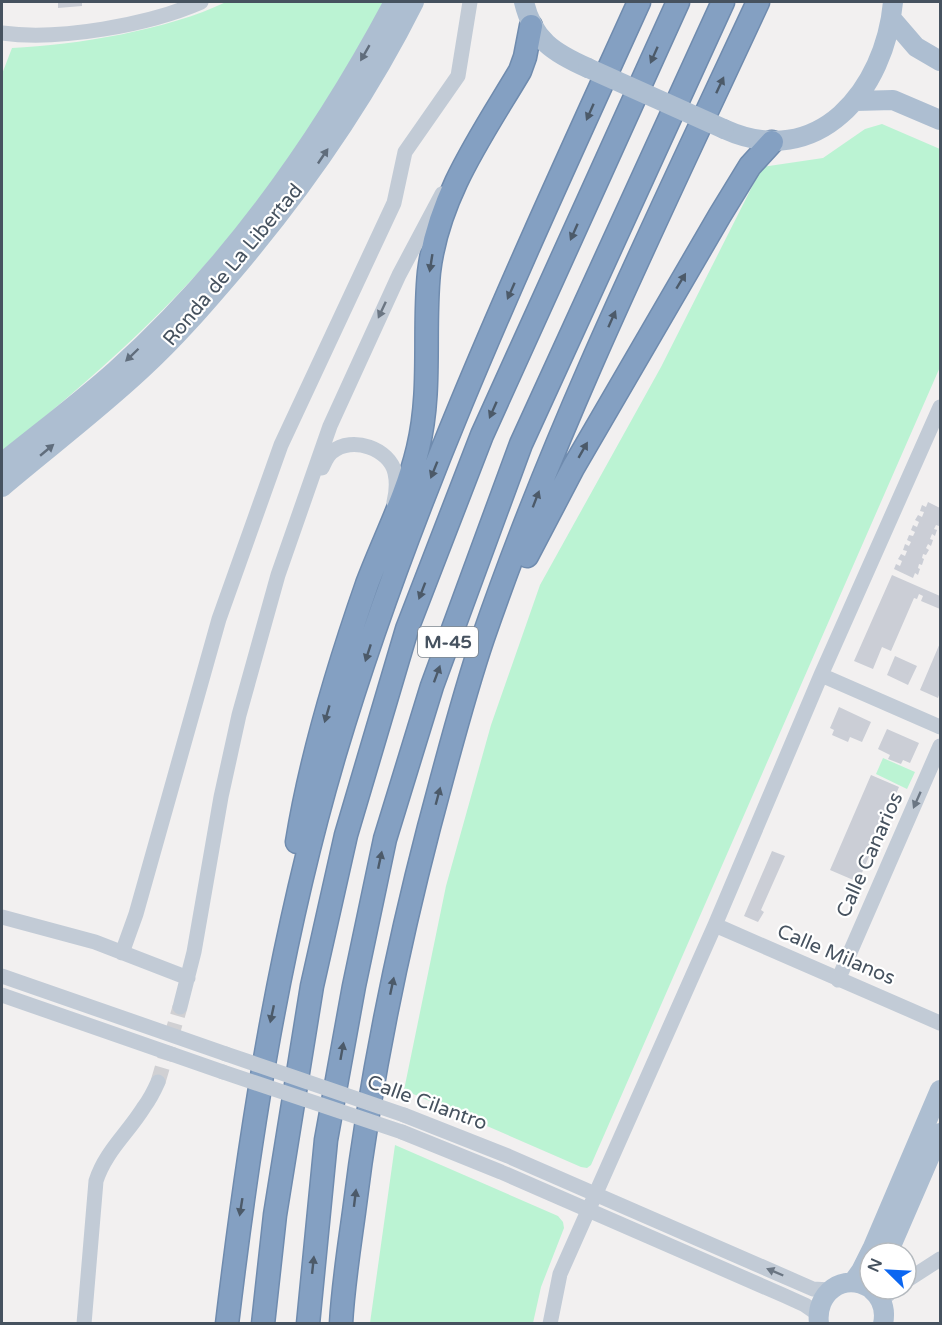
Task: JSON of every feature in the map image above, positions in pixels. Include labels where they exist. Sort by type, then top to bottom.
[{"type":"highway","points":[[227,1323],[239,1221],[269,1030],[302,879],[335,753],[423,497],[474,371],[639,2]]},
{"type":"highway","name":"M-45","points":[[263,1323],[276,1215],[312,986],[346,835],[407,629],[482,435],[678,2]]},
{"type":"highway","name":"M-45","points":[[308,1323],[326,1140],[354,986],[385,839],[432,686],[521,444],[723,2]]},
{"type":"highway","points":[[341,1323],[342,1298],[359,1173],[380,1044],[406,916],[454,732],[483,638],[540,486],[628,284],[758,2]]},
{"type":"highway","points":[[284,957],[289,897],[299,832],[315,755],[347,645],[384,539],[413,468],[424,419],[427,393],[427,301],[435,240],[452,190],[472,149],[520,71],[531,26]]},
{"type":"highway","points":[[454,732],[526,557],[573,468],[750,166],[772,142]]},
{"type":"highway","points":[[342,1298],[347,1323]]},
{"type":"main road","name":"Ronda de La Libertad","points":[[2,464],[124,363],[187,299],[237,243],[293,171],[318,133],[394,2]]},
{"type":"main road","name":"Ronda de La Libertad","points":[[2,487],[142,369],[232,273],[285,209],[332,142],[376,73],[414,2]]},
{"type":"main road","points":[[524,2],[531,26],[552,48],[569,59],[740,137],[772,142],[803,136],[826,126],[841,116],[855,101],[882,53],[892,10]]},
{"type":"main road","points":[[892,10],[916,47],[940,62]]},
{"type":"main road","points":[[855,101],[893,100],[940,120]]},
{"type":"main road","points":[[876,1241],[940,1090]]},
{"type":"main road","points":[[893,1241],[940,1133]]},
{"type":"main road","points":[[819,1319],[824,1297],[830,1290],[845,1282],[858,1286]]},
{"type":"main road","points":[[880,1301],[884,1310],[883,1323]]},
{"type":"street","points":[[2,33],[40,35],[71,33],[156,17],[201,2]]},
{"type":"street","points":[[122,953],[140,903],[219,619],[281,445],[394,203],[405,152],[459,76],[470,2]]},
{"type":"street","points":[[180,1007],[188,978],[221,796],[239,715],[278,575],[330,426],[366,344],[427,220],[472,149]]},
{"type":"street","points":[[550,1323],[561,1274],[715,925],[821,675],[937,424],[940,407]]},
{"type":"street","points":[[297,523],[327,459],[333,451],[354,444],[381,452],[390,462],[396,474],[395,498],[384,539]]},
{"type":"street","points":[[821,675],[940,727]]},
{"type":"street","name":"Calle Canarios","points":[[838,980],[940,746]]},
{"type":"street","points":[[2,917],[95,942],[188,978]]},
{"type":"street","name":"Calle Milanos","points":[[715,925],[940,1023]]},
{"type":"street","name":"Calle Cilantro","points":[[2,976],[404,1115],[508,1156],[813,1288],[830,1290]]},
{"type":"street","name":"Calle Cilantro","points":[[2,995],[428,1142],[783,1295],[805,1305],[819,1319]]},
{"type":"street","points":[[84,1323],[96,1181],[100,1168],[118,1140],[144,1108],[158,1082]]},
{"type":"street","points":[[918,1273],[940,1259]]},
{"type":"green space","points":[[226,2],[384,2],[304,136],[245,218],[214,255],[181,291],[112,358],[2,452],[2,74],[12,48],[93,40],[150,28],[177,21]]},
{"type":"green space","points":[[882,124],[940,149],[940,367],[591,1165],[587,1168],[581,1167],[404,1090],[446,886],[491,725],[540,585],[661,367],[762,167],[823,158],[865,129]]},
{"type":"green space","points":[[883,758],[915,772],[907,789],[876,774]]},
{"type":"green space","points":[[395,1145],[558,1216],[563,1222],[564,1228],[541,1287],[533,1323],[370,1323]]},
{"type":"building","points":[[58,2],[82,2],[82,6],[58,8]]},
{"type":"building","points":[[928,502],[940,508],[940,523],[934,529],[937,530],[935,536],[932,534],[930,539],[933,540],[931,546],[928,544],[926,548],[929,550],[926,555],[923,554],[924,559],[922,565],[919,564],[918,575],[915,573],[913,578],[894,569],[896,564],[900,566],[902,561],[898,559],[901,554],[905,556],[907,551],[903,550],[905,544],[909,546],[911,542],[907,540],[909,535],[913,536],[915,532],[911,530],[913,525],[917,527],[919,522],[915,520],[918,515],[922,517],[924,512],[920,511],[922,505],[926,507]]},
{"type":"building","points":[[892,575],[940,596],[940,609],[921,601],[923,596],[919,594],[917,599],[914,598],[891,651],[882,647],[873,669],[854,661]]},
{"type":"building","points":[[940,643],[940,692],[938,698],[920,690]]},
{"type":"building","points":[[895,656],[917,666],[908,685],[887,675]]},
{"type":"building","points":[[839,707],[871,722],[862,742],[850,737],[848,742],[832,735],[834,730],[830,728]]},
{"type":"building","points":[[887,729],[919,743],[910,763],[903,760],[901,764],[888,759],[890,755],[878,749]]},
{"type":"building","points":[[871,775],[899,787],[858,882],[830,870]]},
{"type":"building","points":[[772,851],[785,856],[758,922],[744,916]]},
{"type":"tunnel","points":[[158,1082],[180,1007]]}]
